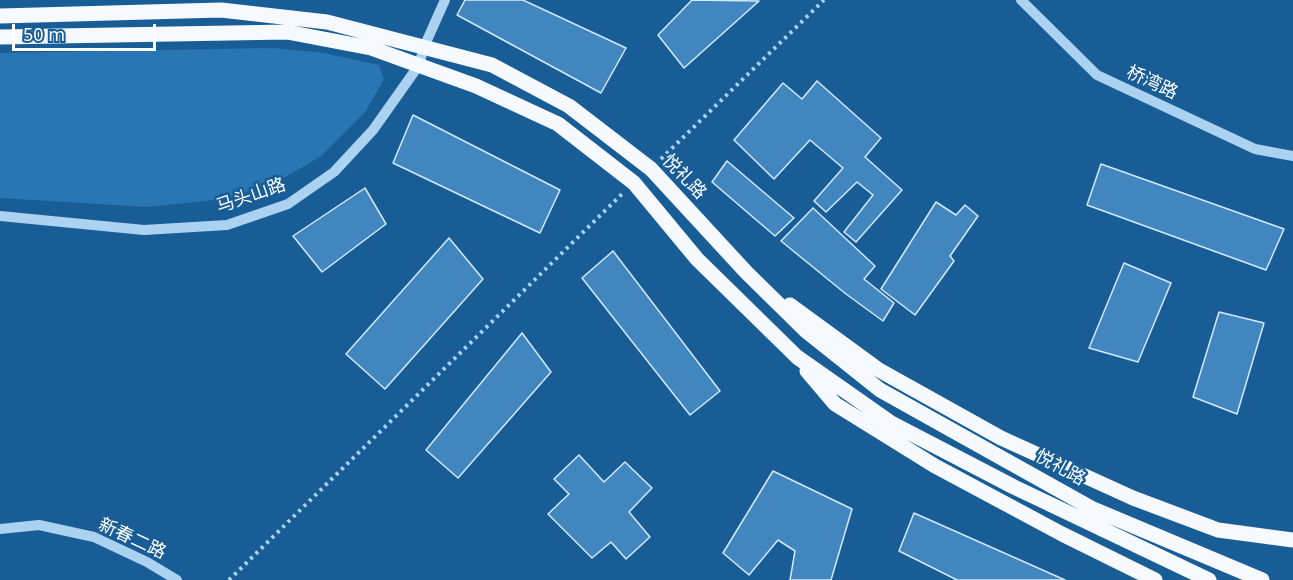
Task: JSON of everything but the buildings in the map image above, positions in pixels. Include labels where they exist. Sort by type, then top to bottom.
[{"type":"main road","name":"悦礼路","points":[[0,16],[221,10],[327,22],[492,65],[569,106],[651,169],[746,272],[806,331],[880,390],[1093,509],[1262,580]]},
{"type":"main road","name":"悦礼路","points":[[0,37],[287,32],[371,48],[476,86],[558,124],[634,183],[697,259],[783,344],[797,357],[891,423],[1014,488],[1209,580]]},
{"type":"main road","points":[[746,272],[879,370],[1001,438],[1133,498],[1218,530],[1293,540]]},
{"type":"main road","points":[[783,344],[835,404],[935,466],[1062,534],[1155,580]]},
{"type":"street","name":"马头山路","points":[[0,216],[144,230],[227,225],[288,204],[334,172],[373,130],[418,65],[445,0]]},
{"type":"street","name":"桥湾路","points":[[1021,0],[1097,75],[1255,149],[1293,156]]},
{"type":"street","name":"新春二路","points":[[0,529],[39,525],[94,537],[147,562],[177,580]]},
{"type":"path","points":[[651,169],[824,0]]},
{"type":"path","points":[[229,580],[634,183]]},
{"type":"shaded area","points":[[272,48],[324,53],[379,65],[384,79],[366,111],[321,156],[277,182],[224,199],[148,207],[0,198],[0,53]]}]
